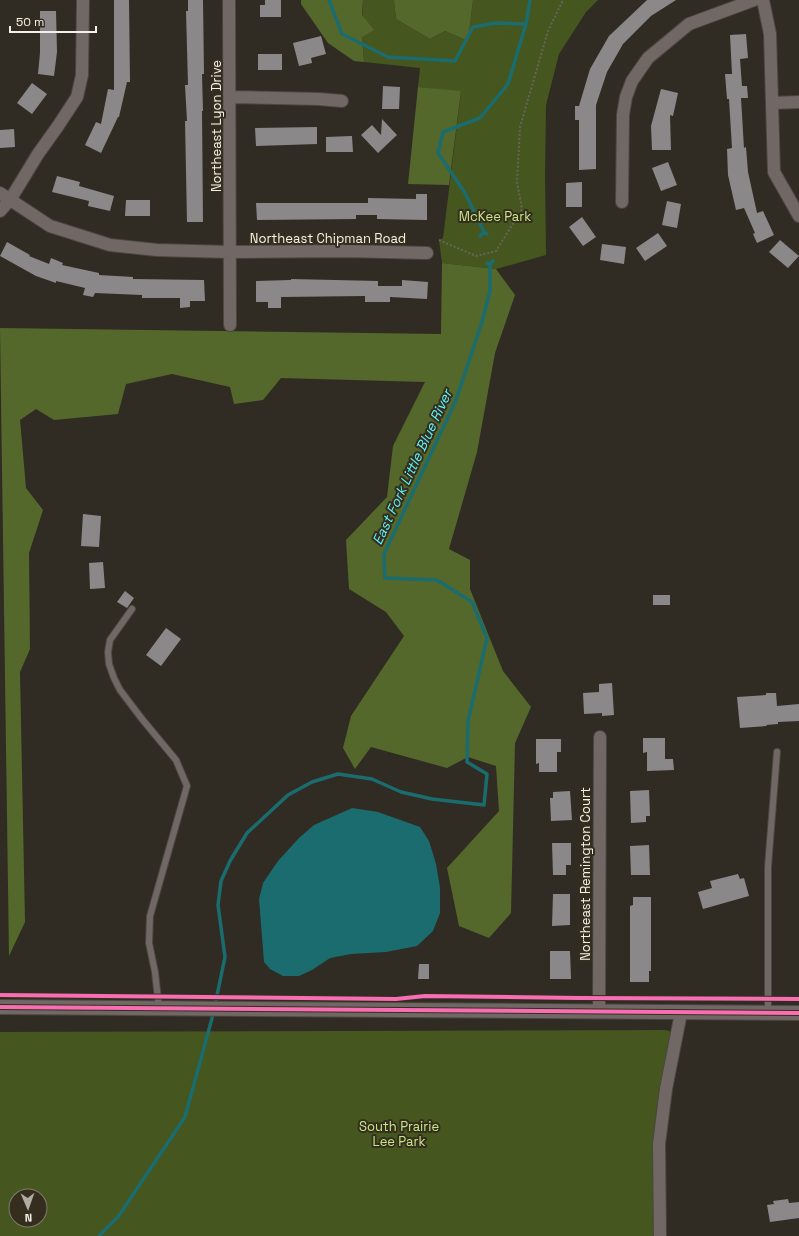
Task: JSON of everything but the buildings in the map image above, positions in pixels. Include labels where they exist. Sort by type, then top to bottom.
[{"type":"street","points":[[0,211],[5,197],[38,154],[77,97],[82,75],[83,0]]},
{"type":"street","name":"Northeast Lyon Drive","points":[[229,0],[230,252]]},
{"type":"street","points":[[622,202],[623,115],[626,97],[632,81],[648,58],[690,24],[754,0]]},
{"type":"street","points":[[763,0],[770,34],[774,172],[799,216]]},
{"type":"street","points":[[230,97],[342,101]]},
{"type":"street","points":[[772,103],[799,102]]},
{"type":"street","name":"Northeast Chipman Road","points":[[5,197],[50,226],[110,245],[157,250],[230,252],[346,251],[427,253]]},
{"type":"street","points":[[230,252],[230,325]]},
{"type":"street","name":"Northeast Remington Court","points":[[598,1012],[600,737]]},
{"type":"street","points":[[0,1007],[445,1009],[681,1013],[799,1013]]},
{"type":"street","points":[[660,1236],[659,1144],[666,1090],[681,1013]]},
{"type":"lane","points":[[132,609],[110,640],[108,652],[112,671],[120,690],[176,760],[187,786],[150,916],[149,943],[155,972],[159,1008]]},
{"type":"lane","points":[[768,1013],[768,867],[777,752]]},
{"type":"path","points":[[439,240],[476,256],[496,251],[522,209],[517,182],[520,127],[548,31],[563,0]]},
{"type":"green space","points":[[301,0],[363,0],[362,15],[374,30],[362,37],[364,62],[354,61],[328,43],[301,4]]},
{"type":"green space","name":"McKee Park","points":[[363,0],[394,0],[396,19],[430,39],[445,31],[468,41],[473,0],[598,0],[586,12],[559,54],[546,105],[546,255],[496,269],[442,263],[439,240],[443,238],[461,92],[418,87],[420,68],[364,62],[362,37]]},
{"type":"green space","points":[[394,0],[473,0],[468,41],[445,31],[430,39],[396,19]]},
{"type":"green space","points":[[418,87],[461,91],[449,185],[408,184]]},
{"type":"green space","points":[[442,263],[496,269],[515,295],[495,353],[477,452],[449,549],[470,560],[470,589],[503,671],[531,707],[515,743],[511,913],[489,938],[459,926],[447,868],[499,811],[496,766],[468,757],[447,768],[371,747],[355,769],[343,748],[351,716],[404,636],[386,612],[349,589],[346,540],[387,497],[393,446],[425,382],[281,378],[263,400],[234,404],[230,387],[172,374],[126,384],[118,414],[54,420],[36,409],[20,420],[26,488],[43,510],[29,553],[30,649],[20,672],[25,922],[9,956],[0,328],[441,334]]},
{"type":"green space","name":"South Prairie Lee Park","points":[[666,1030],[677,1034],[666,1089],[660,1236],[0,1236],[0,1032]]},
{"type":"water","points":[[352,808],[378,812],[420,827],[429,841],[436,864],[440,888],[440,913],[433,931],[417,946],[386,952],[351,954],[330,958],[312,970],[299,976],[283,976],[270,969],[264,962],[259,899],[263,883],[278,861],[299,838],[314,825]]},
{"type":"waterway","points":[[329,0],[342,34],[388,57],[455,61],[473,27],[496,23],[526,24]]},
{"type":"waterway","name":"East Fork Little Blue River","points":[[483,234],[484,232],[465,193],[438,153],[443,132],[480,118],[508,84],[526,24],[530,0]]},
{"type":"waterway","name":"East Fork Little Blue River","points":[[480,236],[484,232],[487,234]]},
{"type":"waterway","name":"East Fork Little Blue River","points":[[487,263],[490,265],[493,261]]},
{"type":"waterway","name":"East Fork Little Blue River","points":[[215,1005],[225,957],[218,905],[221,881],[230,861],[247,833],[288,795],[312,782],[338,774],[372,779],[401,792],[432,799],[484,805],[487,774],[467,762],[468,721],[487,638],[472,602],[437,580],[385,578],[384,554],[456,400],[482,322],[490,291],[490,263]]},
{"type":"waterway","name":"East Fork Little Blue River","points":[[99,1236],[118,1217],[185,1117],[214,1011]]},
{"type":"cycle path","points":[[0,995],[396,999],[425,996],[799,999]]},
{"type":"cycle path","points":[[0,1007],[799,1013]]}]
